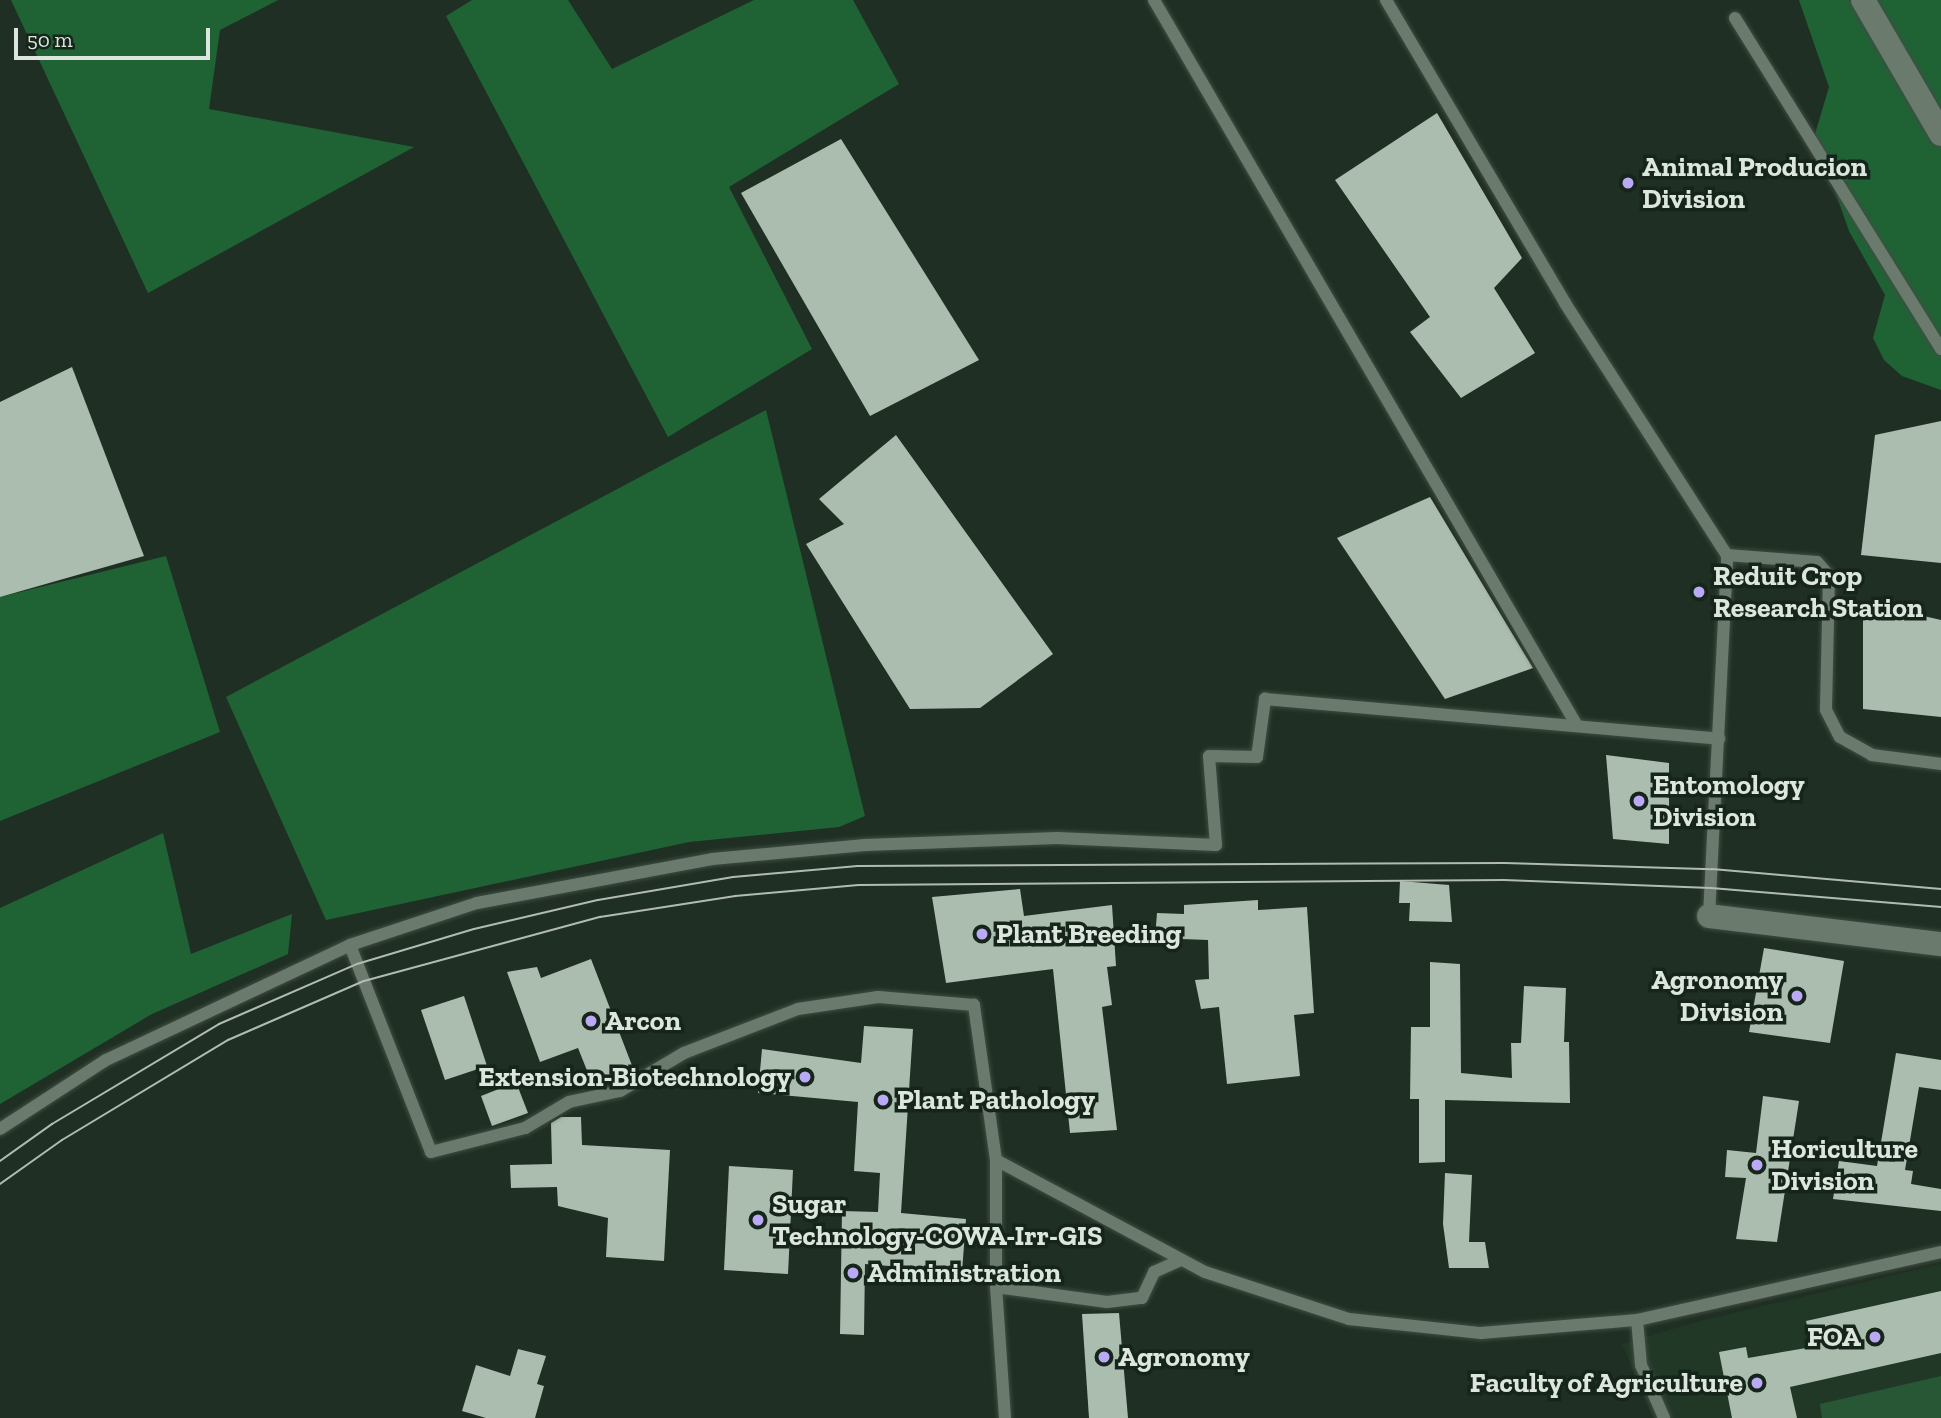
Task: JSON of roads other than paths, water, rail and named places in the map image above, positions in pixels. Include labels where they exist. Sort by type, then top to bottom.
[{"type":"street","points":[[1863,0],[1941,134]]},
{"type":"street","points":[[1709,916],[1941,944]]},
{"type":"lane","points":[[1154,0],[1576,724]]},
{"type":"lane","points":[[1386,0],[1565,303],[1727,555],[1709,916]]},
{"type":"lane","points":[[1735,18],[1941,349]]},
{"type":"lane","points":[[1727,555],[1817,562],[1829,576],[1830,592],[1826,710],[1840,737],[1872,755],[1941,764]]},
{"type":"lane","points":[[0,1129],[106,1060],[350,945],[477,903],[712,859],[865,845],[1057,838],[1216,845],[1209,756],[1257,757],[1265,699],[1576,724],[1719,739]]},
{"type":"lane","points":[[350,945],[431,1152],[525,1128],[569,1102],[620,1091],[684,1053],[786,1013],[878,997],[974,1006],[996,1160],[996,1287],[1005,1418]]},
{"type":"lane","points":[[996,1160],[1205,1272],[1349,1319],[1481,1334],[1637,1320],[1941,1252]]},
{"type":"lane","points":[[996,1287],[1107,1302],[1142,1298],[1154,1272],[1181,1260]]},
{"type":"lane","points":[[1637,1320],[1641,1365],[1664,1418]]},
{"type":"tram line","points":[[0,1161],[52,1124],[219,1024],[357,964],[474,929],[598,900],[733,877],[858,866],[1505,863],[1712,869],[1941,889]]},
{"type":"tram line","points":[[0,1184],[62,1140],[228,1040],[364,981],[600,917],[735,896],[859,885],[1504,880],[1711,888],[1941,907]]},
{"type":"place","name":"Animal Producion Division","points":[[1628,183]]},
{"type":"place","name":"Reduit Crop Research Station","points":[[1699,592]]},
{"type":"place","name":"Entomology Division","points":[[1639,801]]},
{"type":"place","name":"Plant Breeding","points":[[982,934]]},
{"type":"place","name":"Agronomy Division","points":[[1797,996]]},
{"type":"place","name":"Arcon","points":[[591,1021]]},
{"type":"place","name":"Extension-Biotechnology","points":[[805,1077]]},
{"type":"place","name":"Plant Pathology","points":[[883,1100]]},
{"type":"place","name":"Horiculture Division","points":[[1757,1165]]},
{"type":"place","name":"Sugar Technology-COWA-Irr-GIS","points":[[758,1220]]},
{"type":"place","name":"Administration","points":[[853,1273]]},
{"type":"place","name":"FOA","points":[[1875,1337]]},
{"type":"place","name":"Agronomy","points":[[1104,1357]]},
{"type":"place","name":"Faculty of Agriculture","points":[[1757,1383]]}]
